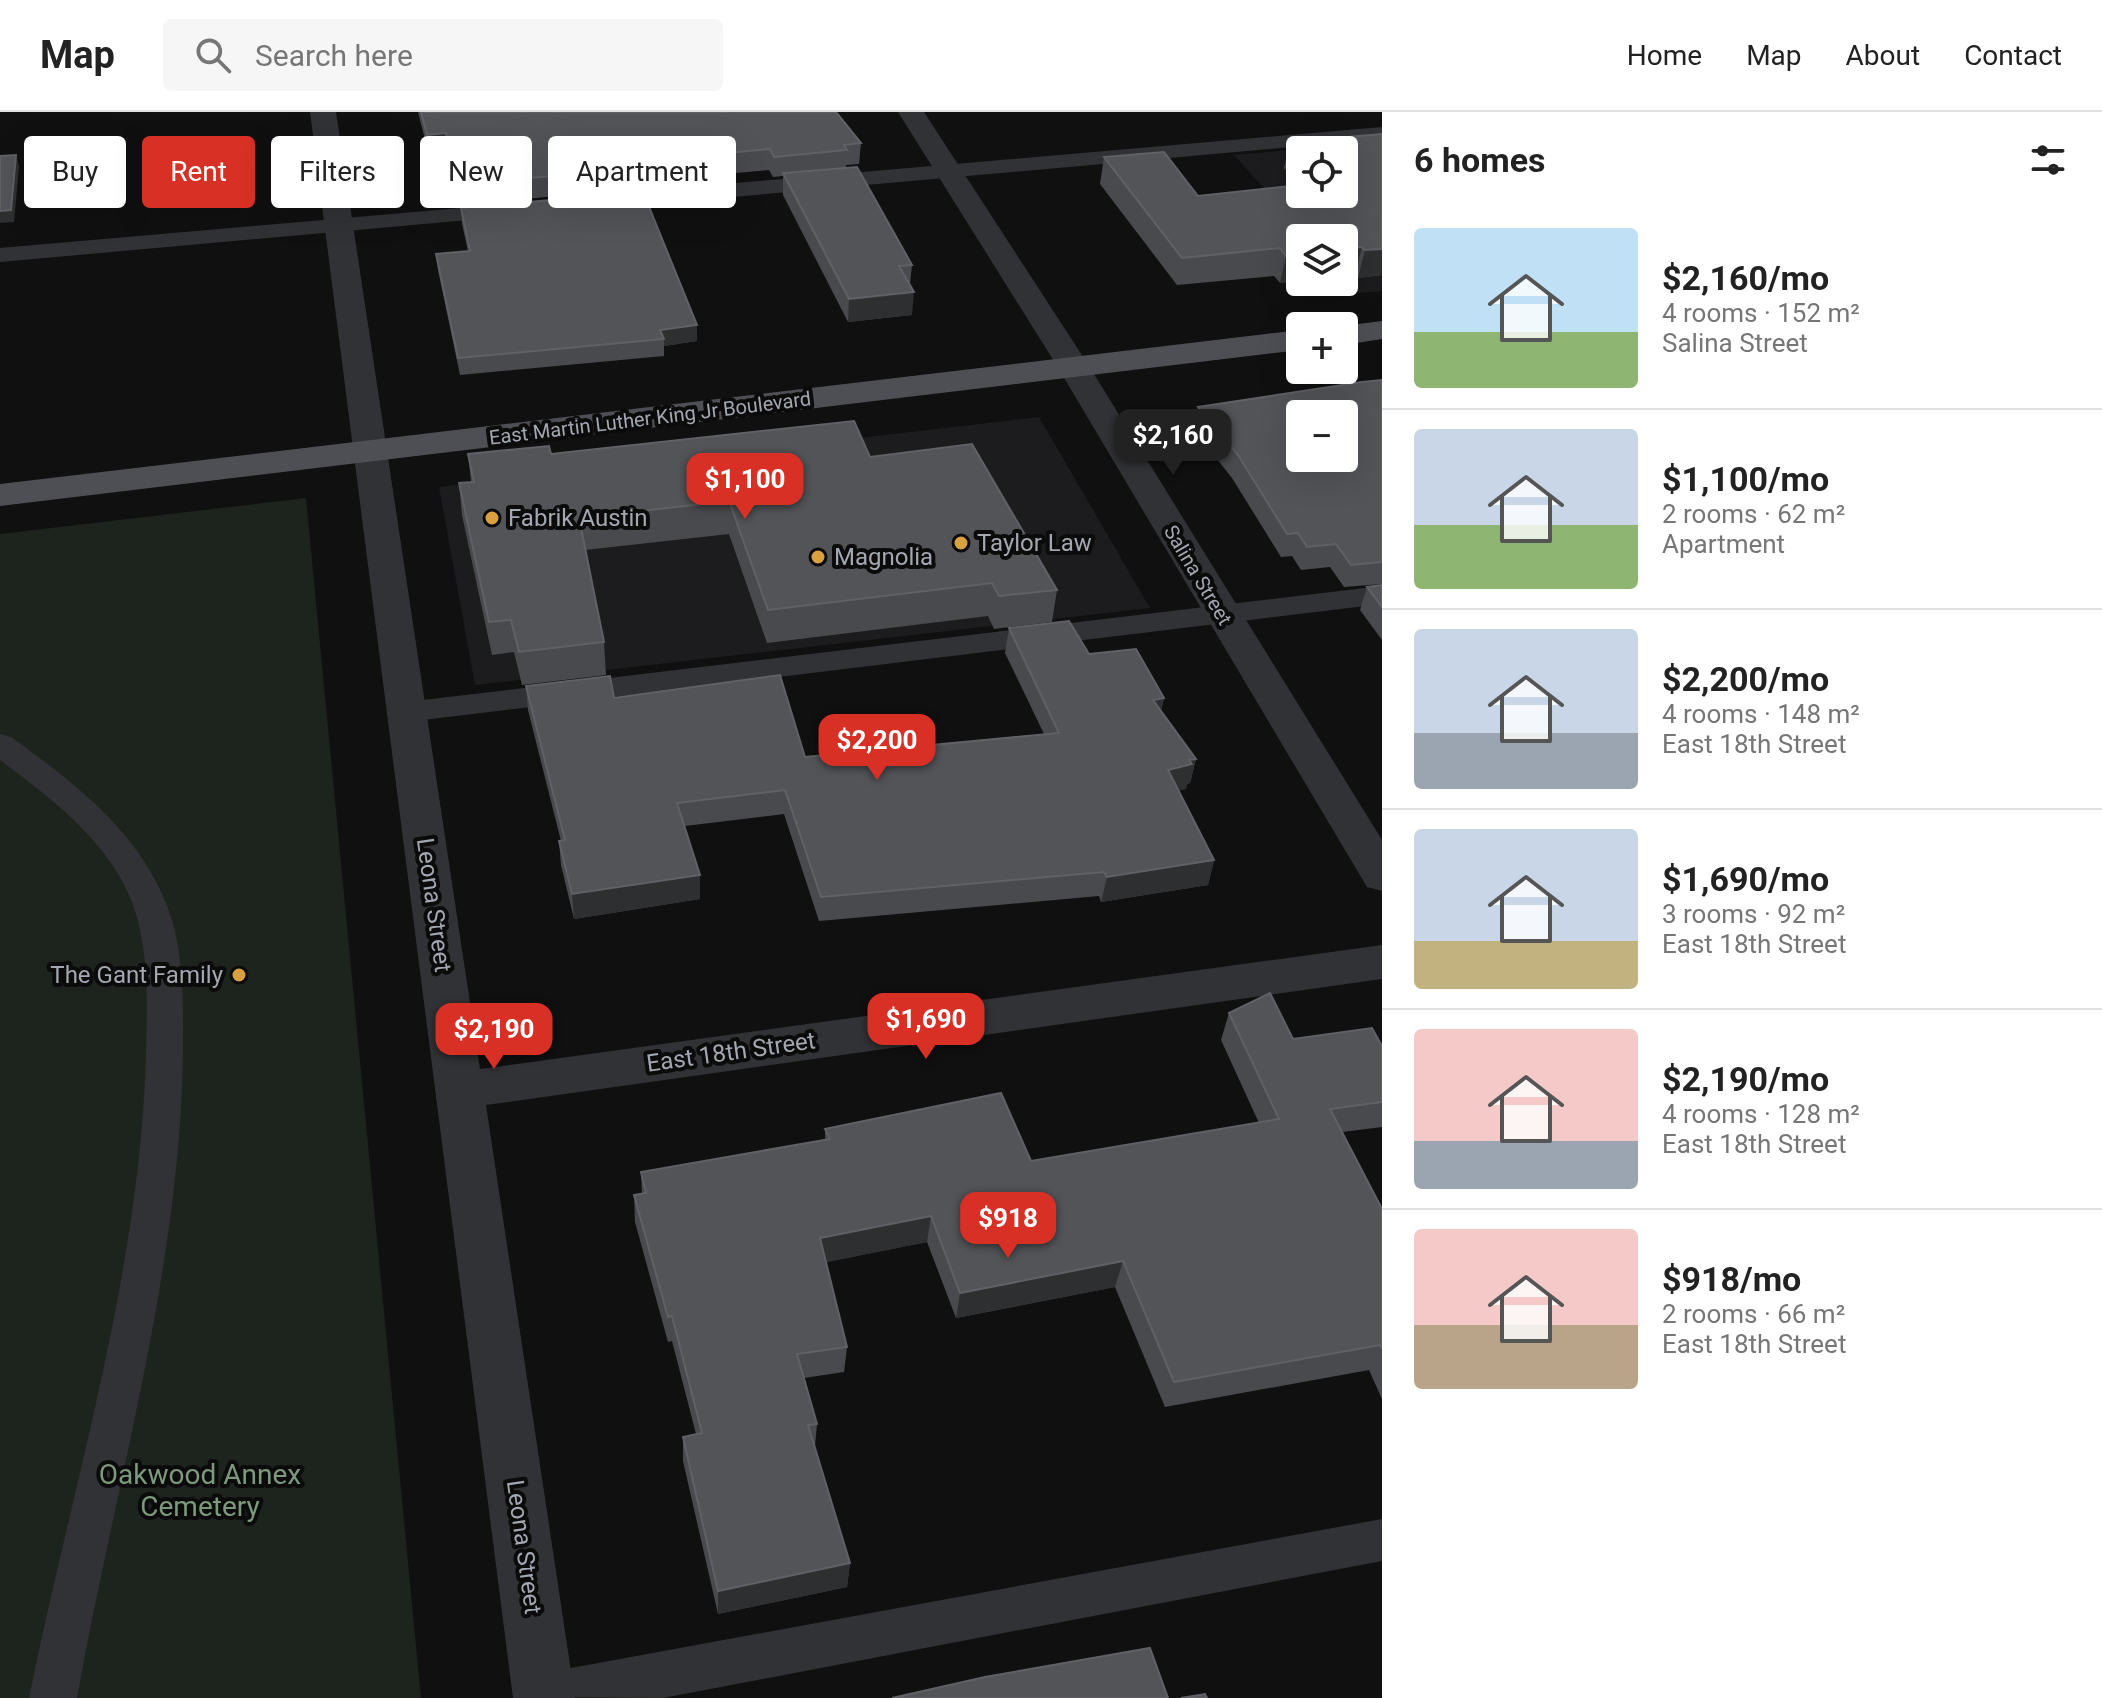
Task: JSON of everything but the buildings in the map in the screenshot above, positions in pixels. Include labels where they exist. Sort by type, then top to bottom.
[{"type":"main road","points":[[1358,333],[1382,330]]},
{"type":"main road","name":"East Martin Luther King Jr Boulevard","points":[[0,495],[369,454],[1286,342]]},
{"type":"street","name":"Leona Street","points":[[323,112],[544,1697]]},
{"type":"street","name":"Salina Street","points":[[911,112],[1073,366],[1221,615],[1382,876]]},
{"type":"street","name":"East 18th Street","points":[[461,1090],[1382,962]]},
{"type":"lane","points":[[736,190],[1382,133]]},
{"type":"lane","points":[[0,255],[535,208]]},
{"type":"lane","points":[[406,712],[1382,595]]},
{"type":"lane","points":[[0,744],[109,836],[144,890],[163,960],[162,1135],[113,1425],[53,1698]]},
{"type":"lane","points":[[544,1697],[1382,1540]]},
{"type":"shaded area","points":[[1382,142],[1382,291],[1358,293],[1358,224],[1296,224],[1234,155],[1286,150],[1286,208],[1358,208],[1358,144]]},
{"type":"shaded area","points":[[1039,417],[1150,608],[475,685],[439,487]]},
{"type":"green space","name":"Oakwood Annex Cemetery","points":[[306,498],[421,1698],[0,1698],[0,534]]},
{"type":"place","name":"Fabrik Austin","points":[[492,518]]},
{"type":"place","name":"Taylor Law","points":[[961,543]]},
{"type":"place","name":"Magnolia","points":[[818,557]]},
{"type":"place","name":"The Gant Family","points":[[239,975]]}]
